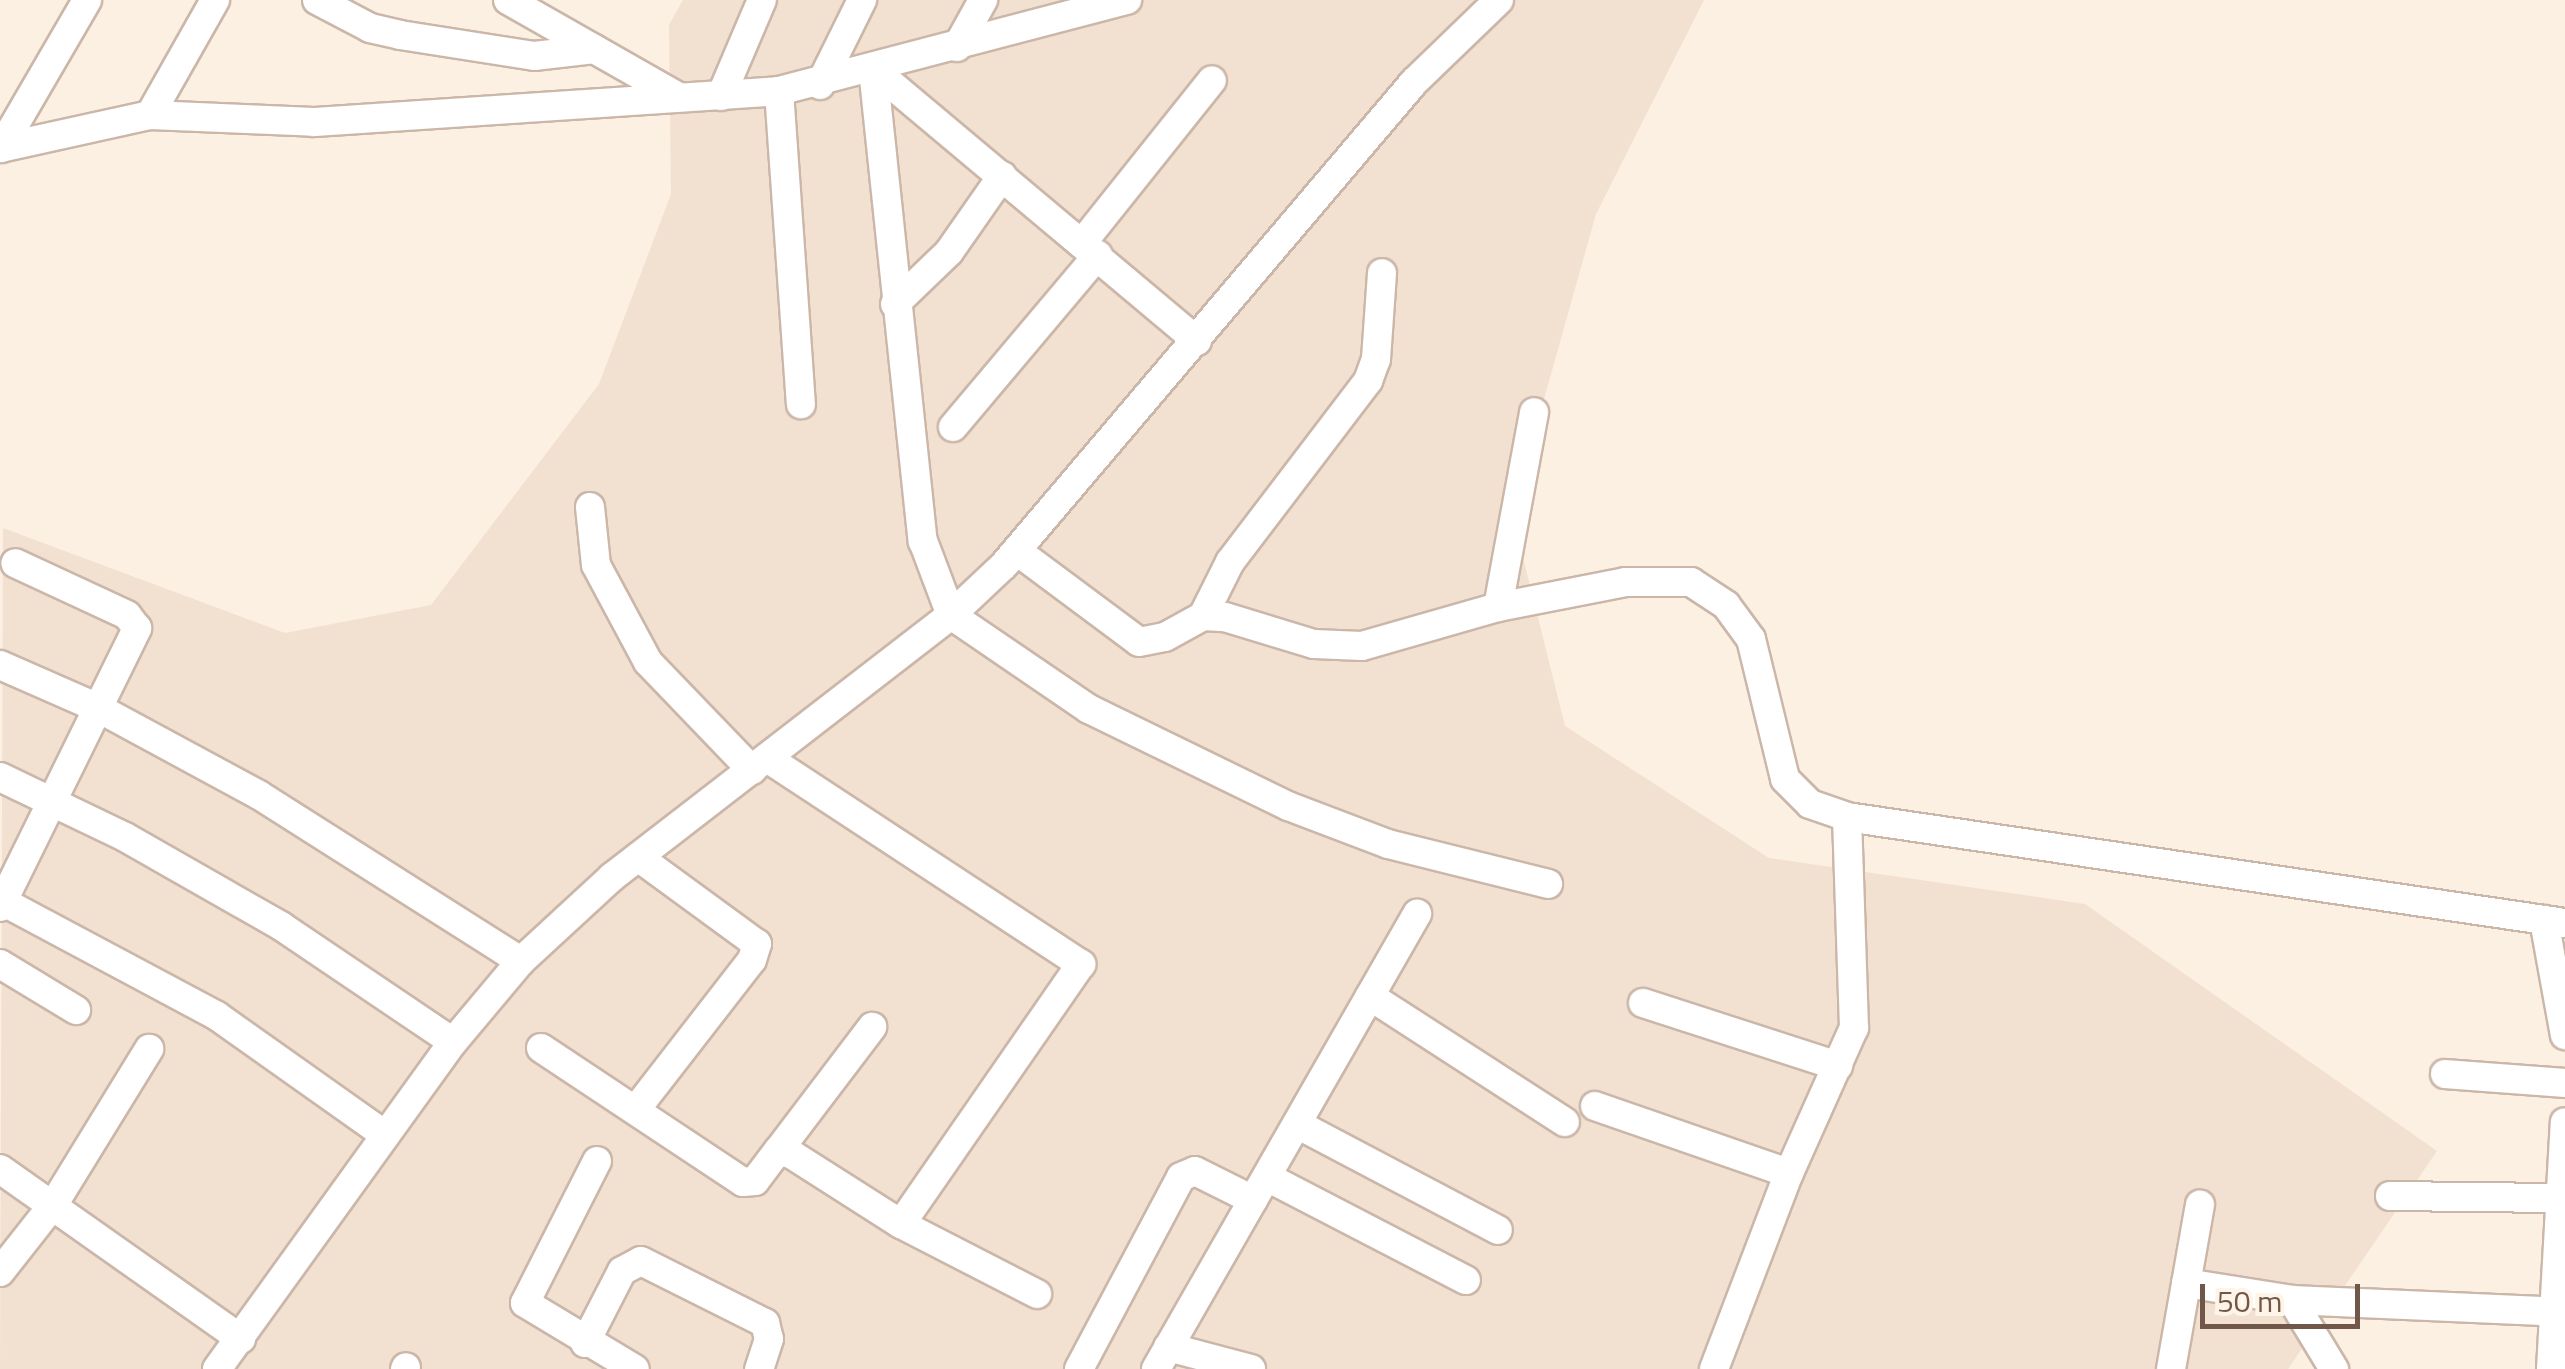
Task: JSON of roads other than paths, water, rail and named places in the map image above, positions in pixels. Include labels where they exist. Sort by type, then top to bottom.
[{"type":"street","points":[[0,148],[87,0]]},
{"type":"street","points":[[150,115],[215,0]]},
{"type":"street","points":[[317,0],[370,28],[400,35],[534,56],[595,49]]},
{"type":"street","points":[[508,0],[680,98]]},
{"type":"street","points":[[721,96],[762,0]]},
{"type":"street","points":[[820,85],[862,0]]},
{"type":"street","points":[[957,48],[983,0]]},
{"type":"street","points":[[0,148],[150,115],[314,122],[780,91],[820,85],[1127,0]]},
{"type":"street","points":[[217,1369],[453,1042],[522,961],[638,857],[951,615],[1017,552],[1414,82],[1499,0]]},
{"type":"street","points":[[874,69],[1197,342]]},
{"type":"street","points":[[874,69],[922,541],[951,615],[1089,710],[1288,806],[1388,844],[1548,884]]},
{"type":"street","points":[[953,427],[1090,249],[1212,80]]},
{"type":"street","points":[[780,91],[801,404]]},
{"type":"street","points":[[895,304],[949,252],[1002,176]]},
{"type":"street","points":[[1017,552],[1139,642],[1165,637],[1203,616],[1230,562],[1368,381],[1376,358],[1382,273]]},
{"type":"street","points":[[1498,607],[1534,412]]},
{"type":"street","points":[[590,508],[596,565],[648,662],[759,764],[1081,964],[902,1224]]},
{"type":"street","points":[[16,563],[135,620],[134,638],[1,903],[217,1016],[385,1135]]},
{"type":"street","points":[[1203,616],[1340,649],[1498,607],[1663,577],[1709,591],[1751,640],[1785,779],[1810,804],[1848,817],[2554,922],[2565,1035]]},
{"type":"street","points":[[0,666],[100,709],[259,794],[522,961]]},
{"type":"street","points":[[0,777],[54,802],[281,926],[453,1042]]},
{"type":"street","points":[[1714,1369],[1788,1173],[1838,1066],[1857,1010],[1848,817]]},
{"type":"street","points":[[638,857],[756,944],[752,960],[638,1108]]},
{"type":"street","points":[[1252,1369],[1162,1358],[1417,914]]},
{"type":"street","points":[[0,964],[76,1010]]},
{"type":"street","points":[[1370,996],[1565,1122]]},
{"type":"street","points":[[1643,1002],[1838,1066]]},
{"type":"street","points":[[541,1048],[638,1108],[744,1182],[755,1180],[872,1028]]},
{"type":"street","points":[[0,1272],[55,1202],[149,1049]]},
{"type":"street","points":[[2444,1074],[2565,1083]]},
{"type":"street","points":[[1596,1106],[1788,1173]]},
{"type":"street","points":[[2550,1369],[2559,1312],[2565,1122]]},
{"type":"street","points":[[1297,1124],[1498,1230]]},
{"type":"street","points":[[778,1151],[902,1224],[1037,1294]]},
{"type":"street","points":[[598,1161],[525,1302],[585,1343],[634,1369]]},
{"type":"street","points":[[0,1169],[55,1202],[241,1339]]},
{"type":"street","points":[[1079,1369],[1181,1178],[1195,1172],[1260,1188],[1466,1280]]},
{"type":"street","points":[[2390,1196],[2562,1198]]},
{"type":"street","points":[[2171,1369],[2200,1205]]},
{"type":"street","points":[[585,1343],[622,1272],[641,1261],[765,1323],[769,1339],[759,1369]]},
{"type":"street","points":[[2186,1284],[2292,1300],[2559,1312]]},
{"type":"street","points":[[2292,1300],[2334,1369]]}]
